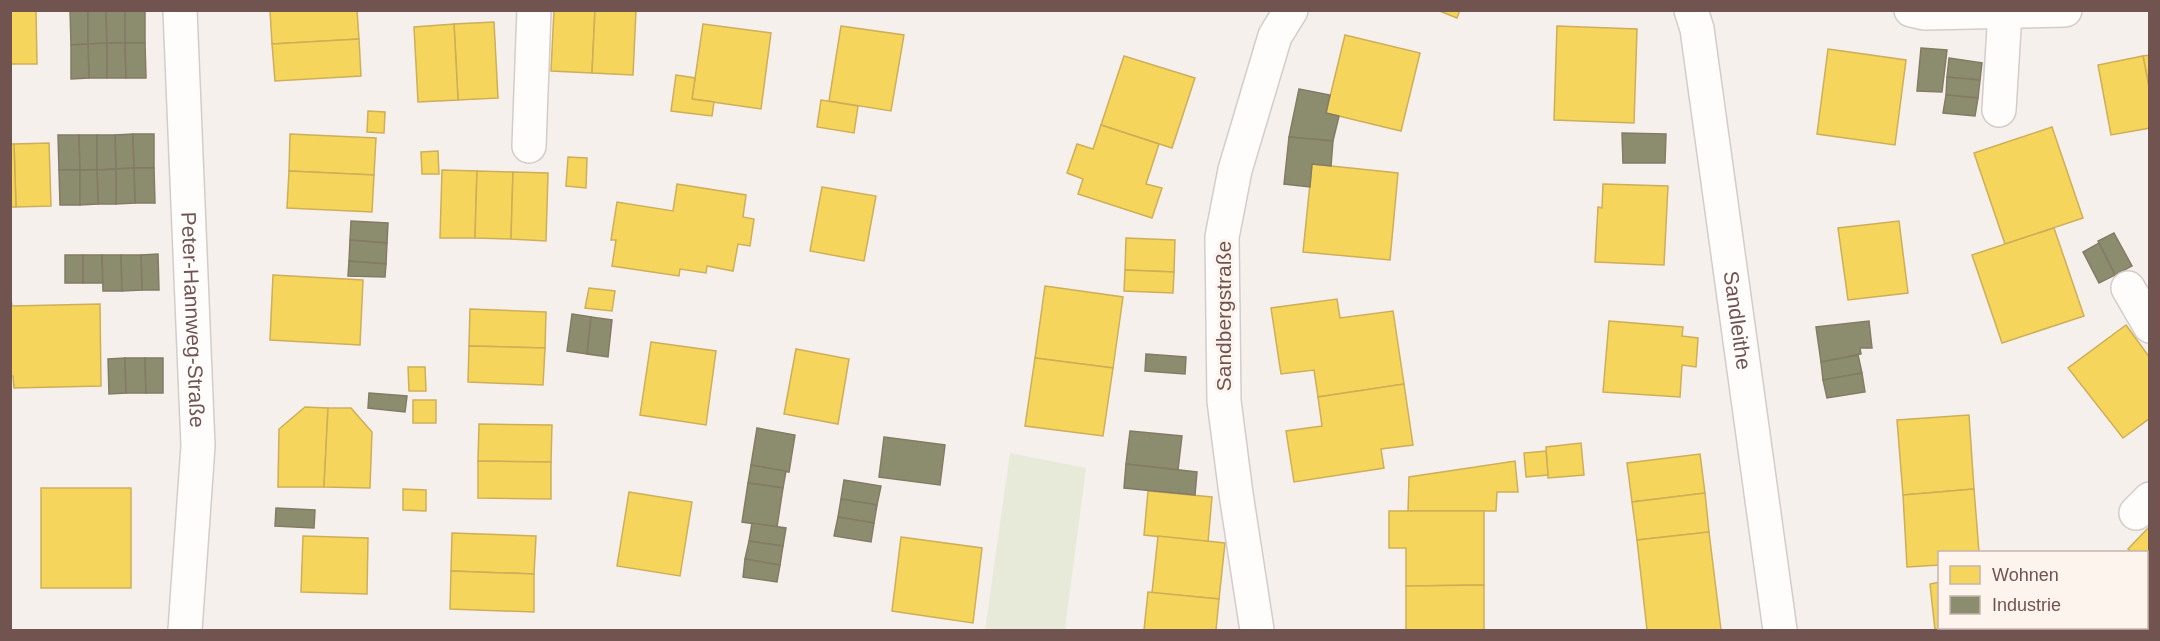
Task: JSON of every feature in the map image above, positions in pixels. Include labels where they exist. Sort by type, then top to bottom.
[{"type":"street","name":"Peter-Hannweg-Straße","points":[[180,10],[198,446],[185,630]]},
{"type":"street","points":[[529,146],[534,10]]},
{"type":"street","name":"Sandbergstraße","points":[[1257,630],[1224,401],[1222,237],[1235,170],[1275,36],[1292,10]]},
{"type":"street","name":"Sandleithe","points":[[1691,10],[1697,29],[1780,630]]},
{"type":"street","points":[[1911,10],[1924,13],[2066,10]]},
{"type":"street","points":[[1999,110],[2005,12]]},
{"type":"street","points":[[2128,288],[2150,326]]},
{"type":"green space","points":[[1010,453],[1086,468],[1065,630],[985,630]]},
{"type":"building: Wohnen","points":[[10,10],[36,10],[37,64],[10,64]]},
{"type":"building: Wohnen","points":[[270,10],[357,10],[359,39],[272,44]]},
{"type":"building: Wohnen","points":[[554,10],[595,10],[592,73],[551,71]]},
{"type":"building: Wohnen","points":[[595,10],[636,10],[633,75],[592,73]]},
{"type":"building: Wohnen","points":[[1437,10],[1460,10],[1457,18]]},
{"type":"building: Wohnen","points":[[494,22],[498,98],[458,100],[454,24]]},
{"type":"building: Wohnen","points":[[454,24],[458,100],[418,102],[414,27]]},
{"type":"building: Wohnen","points":[[703,24],[771,33],[761,109],[692,99]]},
{"type":"building: Wohnen","points":[[841,26],[904,35],[891,111],[829,101]]},
{"type":"building: Wohnen","points":[[1557,26],[1637,29],[1634,123],[1554,120]]},
{"type":"building: Wohnen","points":[[1345,35],[1420,53],[1401,131],[1326,113]]},
{"type":"building: Wohnen","points":[[359,39],[361,76],[275,81],[272,44]]},
{"type":"building: Wohnen","points":[[1828,49],[1906,60],[1895,145],[1817,134]]},
{"type":"building: Wohnen","points":[[2150,55],[2150,92],[2143,56]]},
{"type":"building: Wohnen","points":[[1124,56],[1195,78],[1172,148],[1101,125]]},
{"type":"building: Wohnen","points":[[2143,56],[2150,92],[2150,128],[2111,135],[2098,65]]},
{"type":"building: Wohnen","points":[[676,75],[695,78],[692,99],[714,102],[712,116],[671,111]]},
{"type":"building: Wohnen","points":[[821,100],[858,106],[854,133],[817,127]]},
{"type":"building: Wohnen","points":[[368,111],[385,112],[384,133],[367,132]]},
{"type":"building: Wohnen","points":[[1101,125],[1159,144],[1146,184],[1162,188],[1152,218],[1078,194],[1083,179],[1067,173],[1077,144],[1093,149]]},
{"type":"building: Wohnen","points":[[2052,127],[2083,218],[2005,244],[1974,153]]},
{"type":"building: Wohnen","points":[[290,134],[376,138],[374,175],[289,171]]},
{"type":"building: Wohnen","points":[[49,143],[51,206],[16,207],[14,144]]},
{"type":"building: Wohnen","points":[[10,144],[14,144],[16,207],[10,207]]},
{"type":"building: Wohnen","points":[[438,151],[439,174],[422,174],[421,152]]},
{"type":"building: Wohnen","points":[[568,157],[587,158],[586,188],[566,186]]},
{"type":"building: Wohnen","points":[[1312,164],[1398,173],[1390,260],[1303,252]]},
{"type":"building: Wohnen","points":[[442,170],[477,171],[475,238],[440,238]]},
{"type":"building: Wohnen","points":[[289,171],[374,175],[372,212],[287,208]]},
{"type":"building: Wohnen","points":[[477,171],[513,172],[511,239],[475,238]]},
{"type":"building: Wohnen","points":[[513,172],[548,173],[546,241],[511,239]]},
{"type":"building: Wohnen","points":[[677,184],[746,195],[743,217],[754,219],[750,246],[738,244],[733,271],[707,266],[706,273],[680,269],[679,276],[612,266],[616,240],[611,240],[617,202],[673,211]]},
{"type":"building: Wohnen","points":[[1603,184],[1668,186],[1664,265],[1595,262],[1598,207],[1602,208]]},
{"type":"building: Wohnen","points":[[822,187],[876,196],[864,261],[810,251]]},
{"type":"building: Wohnen","points":[[1899,221],[1908,293],[1848,300],[1838,228]]},
{"type":"building: Wohnen","points":[[2054,228],[2084,316],[2002,343],[1972,255]]},
{"type":"building: Wohnen","points":[[1126,238],[1175,240],[1174,272],[1125,270]]},
{"type":"building: Wohnen","points":[[1125,270],[1174,272],[1173,293],[1124,291]]},
{"type":"building: Wohnen","points":[[273,275],[363,280],[360,345],[270,340]]},
{"type":"building: Wohnen","points":[[1045,286],[1123,297],[1113,368],[1035,358]]},
{"type":"building: Wohnen","points":[[589,288],[615,291],[612,311],[585,308]]},
{"type":"building: Wohnen","points":[[10,292],[12,306],[100,304],[101,386],[14,388],[13,376],[10,376]]},
{"type":"building: Wohnen","points":[[1337,299],[1340,318],[1393,311],[1404,384],[1318,397],[1314,370],[1281,374],[1271,308]]},
{"type":"building: Wohnen","points":[[470,309],[546,312],[545,348],[469,346]]},
{"type":"building: Wohnen","points":[[1609,321],[1683,327],[1682,336],[1698,338],[1696,367],[1682,365],[1680,397],[1603,392]]},
{"type":"building: Wohnen","points":[[2126,325],[2150,358],[2150,418],[2123,438],[2068,368]]},
{"type":"building: Wohnen","points":[[651,342],[716,351],[706,425],[640,415]]},
{"type":"building: Wohnen","points":[[469,346],[545,348],[543,385],[468,382]]},
{"type":"building: Wohnen","points":[[796,349],[849,359],[838,424],[784,414]]},
{"type":"building: Wohnen","points":[[1035,358],[1113,368],[1103,436],[1025,426]]},
{"type":"building: Wohnen","points":[[408,367],[425,367],[426,391],[409,391]]},
{"type":"building: Wohnen","points":[[1404,384],[1413,445],[1381,449],[1384,468],[1294,482],[1286,431],[1322,426],[1318,397]]},
{"type":"building: Wohnen","points":[[413,400],[436,400],[436,423],[413,423]]},
{"type":"building: Wohnen","points":[[305,407],[328,408],[324,487],[278,487],[279,429]]},
{"type":"building: Wohnen","points":[[328,408],[351,408],[372,432],[370,488],[324,487]]},
{"type":"building: Wohnen","points":[[1969,415],[1974,489],[1903,495],[1897,420]]},
{"type":"building: Wohnen","points":[[479,424],[552,425],[551,462],[478,461]]},
{"type":"building: Wohnen","points":[[1581,443],[1584,475],[1548,478],[1546,447]]},
{"type":"building: Wohnen","points":[[1546,451],[1548,475],[1526,477],[1524,453]]},
{"type":"building: Wohnen","points":[[1700,454],[1705,493],[1632,502],[1627,463]]},
{"type":"building: Wohnen","points":[[478,461],[551,462],[551,499],[478,498]]},
{"type":"building: Wohnen","points":[[1515,461],[1518,492],[1497,492],[1496,511],[1408,511],[1409,477]]},
{"type":"building: Wohnen","points":[[41,488],[131,488],[131,588],[41,588]]},
{"type":"building: Wohnen","points":[[403,489],[426,490],[426,511],[403,510]]},
{"type":"building: Wohnen","points":[[1974,489],[1979,551],[1938,551],[1938,565],[1907,567],[1903,495]]},
{"type":"building: Wohnen","points":[[1148,491],[1212,497],[1208,542],[1144,535]]},
{"type":"building: Wohnen","points":[[629,492],[692,502],[680,576],[617,566]]},
{"type":"building: Wohnen","points":[[1705,493],[1709,532],[1637,540],[1632,502]]},
{"type":"building: Wohnen","points":[[1389,511],[1484,511],[1484,585],[1406,586],[1406,548],[1389,548]]},
{"type":"building: Wohnen","points":[[2150,526],[2150,569],[2148,568],[2148,551],[2128,549]]},
{"type":"building: Wohnen","points":[[1709,532],[1721,630],[1647,630],[1637,540]]},
{"type":"building: Wohnen","points":[[452,533],[536,536],[534,574],[451,571]]},
{"type":"building: Wohnen","points":[[303,536],[368,538],[367,594],[301,592]]},
{"type":"building: Wohnen","points":[[1158,536],[1225,543],[1219,599],[1152,593]]},
{"type":"building: Wohnen","points":[[901,537],[982,548],[973,623],[892,611]]},
{"type":"building: Wohnen","points":[[2148,568],[2150,569],[2150,625],[2148,627]]},
{"type":"building: Wohnen","points":[[451,571],[534,574],[534,612],[450,609]]},
{"type":"building: Wohnen","points":[[1938,582],[1938,629],[1950,629],[1935,630],[1930,584]]},
{"type":"building: Wohnen","points":[[1484,585],[1484,630],[1406,630],[1406,586]]},
{"type":"building: Wohnen","points":[[1148,592],[1219,599],[1216,630],[1144,630]]},
{"type":"building: Wohnen","points":[[2096,629],[2145,629],[2144,630]]},
{"type":"building: Industrie","points":[[70,10],[88,10],[88,44],[71,45]]},
{"type":"building: Industrie","points":[[88,10],[106,10],[107,43],[88,44]]},
{"type":"building: Industrie","points":[[106,10],[125,10],[125,43],[107,43]]},
{"type":"building: Industrie","points":[[125,10],[145,10],[145,43],[125,43]]},
{"type":"building: Industrie","points":[[107,43],[107,78],[89,78],[88,44]]},
{"type":"building: Industrie","points":[[107,43],[125,43],[126,78],[107,78]]},
{"type":"building: Industrie","points":[[125,43],[145,43],[146,78],[126,78]]},
{"type":"building: Industrie","points":[[88,44],[89,78],[71,79],[71,45]]},
{"type":"building: Industrie","points":[[1921,48],[1947,50],[1942,92],[1917,91]]},
{"type":"building: Industrie","points":[[1949,58],[1982,63],[1980,80],[1947,77]]},
{"type":"building: Industrie","points":[[1947,77],[1980,80],[1978,98],[1946,95]]},
{"type":"building: Industrie","points":[[1299,89],[1330,95],[1326,113],[1339,116],[1333,141],[1289,137]]},
{"type":"building: Industrie","points":[[1946,95],[1978,98],[1975,116],[1943,113]]},
{"type":"building: Industrie","points":[[1622,133],[1666,134],[1665,163],[1623,163]]},
{"type":"building: Industrie","points":[[133,134],[134,168],[116,169],[115,135]]},
{"type":"building: Industrie","points":[[133,134],[154,134],[154,168],[134,168]]},
{"type":"building: Industrie","points":[[58,135],[79,135],[80,170],[59,170]]},
{"type":"building: Industrie","points":[[79,135],[97,135],[97,170],[80,170]]},
{"type":"building: Industrie","points":[[97,135],[115,135],[116,169],[97,170]]},
{"type":"building: Industrie","points":[[1289,137],[1333,141],[1331,166],[1312,164],[1310,187],[1284,184]]},
{"type":"building: Industrie","points":[[134,168],[154,168],[155,203],[135,203]]},
{"type":"building: Industrie","points":[[134,168],[135,203],[116,204],[116,169]]},
{"type":"building: Industrie","points":[[116,169],[116,204],[98,204],[97,170]]},
{"type":"building: Industrie","points":[[59,170],[80,170],[80,205],[60,205]]},
{"type":"building: Industrie","points":[[80,170],[97,170],[98,204],[80,205]]},
{"type":"building: Industrie","points":[[351,221],[388,223],[387,243],[350,240]]},
{"type":"building: Industrie","points":[[2114,233],[2132,266],[2115,275],[2098,241]]},
{"type":"building: Industrie","points":[[350,240],[387,243],[386,264],[349,261]]},
{"type":"building: Industrie","points":[[2099,243],[2115,275],[2099,283],[2083,252]]},
{"type":"building: Industrie","points":[[158,254],[159,290],[142,290],[141,255]]},
{"type":"building: Industrie","points":[[65,255],[83,255],[83,283],[65,283]]},
{"type":"building: Industrie","points":[[83,255],[102,255],[103,283],[83,283]]},
{"type":"building: Industrie","points":[[102,255],[121,255],[122,291],[103,291]]},
{"type":"building: Industrie","points":[[121,255],[141,255],[142,290],[122,291]]},
{"type":"building: Industrie","points":[[349,261],[386,264],[385,277],[348,276]]},
{"type":"building: Industrie","points":[[572,314],[591,317],[587,354],[567,351]]},
{"type":"building: Industrie","points":[[591,317],[612,320],[608,357],[587,354]]},
{"type":"building: Industrie","points":[[1869,321],[1872,348],[1860,348],[1861,354],[1821,362],[1816,327]]},
{"type":"building: Industrie","points":[[1146,354],[1186,357],[1185,374],[1145,371]]},
{"type":"building: Industrie","points":[[1858,355],[1862,373],[1823,380],[1821,362]]},
{"type":"building: Industrie","points":[[125,358],[126,393],[109,394],[108,359]]},
{"type":"building: Industrie","points":[[125,358],[145,358],[146,393],[126,393]]},
{"type":"building: Industrie","points":[[145,358],[163,358],[163,393],[146,393]]},
{"type":"building: Industrie","points":[[1862,373],[1865,392],[1827,398],[1823,380]]},
{"type":"building: Industrie","points":[[369,393],[407,396],[405,412],[368,408]]},
{"type":"building: Industrie","points":[[757,428],[795,435],[789,472],[751,465]]},
{"type":"building: Industrie","points":[[1130,431],[1182,436],[1178,470],[1126,464]]},
{"type":"building: Industrie","points":[[884,437],[945,445],[940,485],[879,477]]},
{"type":"building: Industrie","points":[[1126,464],[1197,472],[1195,495],[1124,488]]},
{"type":"building: Industrie","points":[[751,465],[786,471],[783,488],[748,483]]},
{"type":"building: Industrie","points":[[844,480],[881,486],[877,505],[841,499]]},
{"type":"building: Industrie","points":[[748,483],[783,488],[777,527],[742,522]]},
{"type":"building: Industrie","points":[[841,499],[877,505],[874,523],[838,517]]},
{"type":"building: Industrie","points":[[276,508],[315,510],[314,528],[275,526]]},
{"type":"building: Industrie","points":[[838,517],[874,523],[871,542],[834,536]]},
{"type":"building: Industrie","points":[[752,523],[786,528],[783,546],[749,541]]},
{"type":"building: Industrie","points":[[749,541],[783,546],[780,565],[745,559]]},
{"type":"building: Industrie","points":[[745,559],[780,565],[777,582],[743,577]]}]
